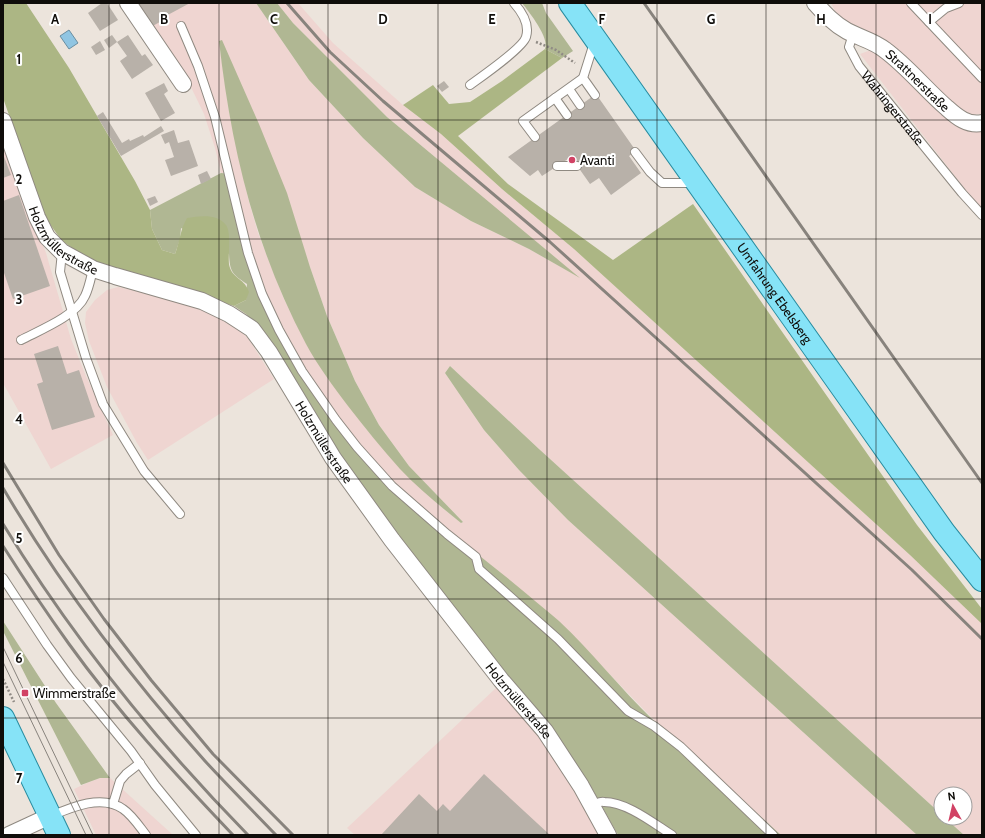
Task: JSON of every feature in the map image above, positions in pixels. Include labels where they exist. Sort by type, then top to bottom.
[{"type":"main road","name":"Umfahrung Ebelsberg","points":[[570,3],[944,532],[982,580]]},
{"type":"main road","points":[[3,718],[55,826]]},
{"type":"street","points":[[128,3],[183,84]]},
{"type":"street","points":[[815,3],[830,19],[853,34]]},
{"type":"street","name":"Strattnerstraße","points":[[853,34],[872,41],[885,49],[954,114],[972,124],[982,123]]},
{"type":"street","name":"Holzmüllerstraße","points":[[3,121],[37,217],[47,237],[62,252],[93,269],[202,301],[230,314],[252,329],[269,352],[333,458],[392,540],[501,680],[545,731],[582,786],[608,835]]},
{"type":"street","points":[[9,835],[55,826]]},
{"type":"lane","points":[[470,85],[518,48],[526,38],[527,28],[522,13],[514,3]]},
{"type":"lane","points":[[911,3],[982,78]]},
{"type":"lane","points":[[929,22],[946,8],[960,3]]},
{"type":"lane","points":[[181,26],[198,66],[215,116],[237,212],[248,253],[262,294],[279,330],[302,371],[336,420],[357,447],[392,486],[476,557],[479,569],[558,639],[628,711],[654,726],[681,747],[773,835]]},
{"type":"lane","name":"Wahringerstraße","points":[[853,34],[848,47],[859,66],[962,193],[982,215]]},
{"type":"lane","points":[[535,137],[523,121],[583,78],[595,38]]},
{"type":"lane","points":[[583,78],[595,95]]},
{"type":"lane","points":[[569,89],[580,105]]},
{"type":"lane","points":[[555,98],[567,115]]},
{"type":"lane","points":[[635,152],[650,172],[662,183],[697,183]]},
{"type":"lane","points":[[557,166],[577,166]]},
{"type":"lane","points":[[62,252],[60,272],[86,358],[103,404],[144,471],[180,514]]},
{"type":"lane","points":[[21,340],[72,312],[85,297],[93,269]]},
{"type":"lane","points":[[3,578],[47,645],[71,678],[196,835]]},
{"type":"lane","points":[[113,804],[120,782],[126,774],[140,763]]},
{"type":"lane","points":[[592,805],[603,801],[619,804],[643,816],[672,835]]},
{"type":"lane","points":[[55,826],[67,809],[90,803],[102,802],[113,804],[123,809],[146,835]]},
{"type":"path","points":[[526,38],[556,50],[568,59],[586,68]]},
{"type":"path","points":[[3,679],[11,696]]},
{"type":"shaded area","points":[[136,3],[256,3],[309,80],[363,138],[415,187],[471,221],[529,249],[577,276],[387,117],[293,23],[277,3],[298,3],[333,43],[403,105],[441,134],[502,189],[574,249],[910,555],[982,624],[982,835],[964,835],[954,826],[973,826],[973,786],[933,786],[933,807],[539,449],[450,366],[445,373],[484,430],[519,470],[568,520],[917,835],[781,835],[653,719],[558,621],[450,532],[394,482],[364,450],[339,420],[308,376],[277,319],[252,254],[231,174],[221,173],[204,114],[188,81]],"holes":[[[219,41],[310,267],[327,316],[355,381],[379,425],[409,466],[463,522],[461,523],[440,506],[401,469],[366,429],[307,345],[284,299],[258,233],[248,198],[229,112]]]},
{"type":"shaded area","points":[[831,3],[982,3],[982,114],[970,115],[958,111],[854,26],[841,18],[836,13]]},
{"type":"shaded area","points":[[868,51],[875,51],[883,55],[949,121],[962,127],[982,128],[982,211],[860,54]]},
{"type":"shaded area","points":[[3,138],[46,253],[71,339],[113,435],[51,469],[3,383]]},
{"type":"shaded area","points":[[118,287],[165,297],[201,307],[228,320],[248,338],[274,379],[148,460],[137,443],[107,387],[89,341],[85,323],[86,312],[95,300],[107,290]]},
{"type":"shaded area","points":[[497,687],[537,732],[560,766],[600,835],[355,835],[347,828]]},
{"type":"shaded area","points":[[100,778],[110,778],[173,835],[96,835],[74,789]]},
{"type":"green space","points":[[3,3],[26,3],[69,68],[135,181],[150,210],[152,229],[162,250],[175,254],[187,218],[208,216],[222,221],[226,225],[229,233],[229,266],[234,275],[245,284],[249,292],[246,300],[234,306],[110,268],[83,255],[62,241],[43,212],[3,98]]},
{"type":"green space","points":[[256,3],[277,3],[293,23],[387,117],[580,278],[529,249],[471,221],[415,187],[363,138],[309,80]]},
{"type":"green space","points":[[522,3],[542,3],[546,13],[573,51],[562,58],[545,49],[546,44],[542,32]]},
{"type":"green space","points":[[222,40],[259,124],[287,193],[327,316],[355,381],[379,425],[409,466],[463,522],[461,523],[437,504],[400,469],[361,422],[321,368],[306,344],[288,308],[259,234],[238,159],[224,81],[219,41]]},
{"type":"green space","points":[[545,49],[562,58],[458,136],[508,184],[613,260],[693,204],[917,525],[982,609],[982,624],[910,555],[574,249],[502,189],[441,134],[403,105],[433,85],[449,104],[470,102],[502,81]]},
{"type":"green space","points":[[221,173],[231,174],[256,263],[277,318],[304,369],[336,417],[354,440],[409,497],[442,526],[559,621],[653,720],[781,835],[618,835],[589,783],[550,729],[396,535],[339,453],[265,334],[246,314],[234,306],[246,300],[247,284],[238,278],[231,269],[229,254],[181,228],[180,239],[175,254],[162,250],[152,229],[150,210]]},
{"type":"green space","points":[[450,366],[539,449],[933,807],[933,826],[954,826],[964,835],[917,835],[568,520],[519,470],[484,430],[445,373]]},
{"type":"green space","points":[[3,621],[56,703],[110,778],[100,778],[81,785],[3,631]]},
{"type":"water","points":[[69,30],[78,43],[69,49],[60,36]]},
{"type":"building","points":[[102,3],[107,3],[118,20],[100,31],[88,13]]},
{"type":"building","points":[[138,3],[190,3],[164,17],[165,19],[151,27]]},
{"type":"building","points":[[112,35],[117,42],[109,48],[104,40]]},
{"type":"building","points":[[128,35],[142,56],[145,54],[153,65],[132,79],[120,61],[127,56],[117,42]]},
{"type":"building","points":[[100,41],[105,50],[96,55],[91,47]]},
{"type":"building","points":[[444,81],[449,87],[442,92],[437,86]]},
{"type":"building","points":[[164,83],[168,91],[164,94],[175,113],[161,121],[145,93]]},
{"type":"building","points":[[596,94],[636,151],[629,156],[641,173],[611,195],[599,178],[590,184],[571,157],[542,176],[538,170],[530,176],[508,157]]},
{"type":"building","points":[[103,112],[122,143],[129,139],[130,141],[143,135],[144,137],[161,126],[164,131],[121,156],[97,116]]},
{"type":"building","points":[[174,130],[178,143],[189,140],[198,166],[171,176],[165,160],[174,157],[169,142],[165,144],[161,135]]},
{"type":"building","points":[[3,154],[11,175],[3,178]]},
{"type":"building","points":[[207,171],[211,179],[201,184],[198,175]]},
{"type":"building","points":[[19,195],[50,286],[13,299],[3,270],[3,201]]},
{"type":"building","points":[[155,196],[158,202],[150,206],[147,199]]},
{"type":"building","points":[[58,346],[67,374],[79,370],[95,417],[52,430],[37,384],[43,382],[34,354]]},
{"type":"building","points":[[484,774],[550,835],[381,835],[419,794],[437,811],[443,804],[450,811]]},
{"type":"tram line","points":[[3,647],[93,835]]},
{"type":"tram line","points":[[3,662],[86,835]]},
{"type":"railway","points":[[287,3],[330,52],[383,101],[550,242],[912,570],[982,639]]},
{"type":"railway","points":[[644,3],[982,483]]},
{"type":"railway","points":[[3,463],[59,555],[104,619],[151,680],[213,754],[293,835]]},
{"type":"railway","points":[[3,488],[48,560],[72,595],[123,663],[149,696],[205,761],[276,835]]},
{"type":"railway","points":[[3,524],[57,607],[117,687],[181,763],[248,835]]},
{"type":"railway","points":[[3,546],[60,632],[107,694],[169,766],[233,835]]},
{"type":"place","name":"Avanti","points":[[572,160]]},
{"type":"place","name":"Wimmerstraße","points":[[25,693]]}]
